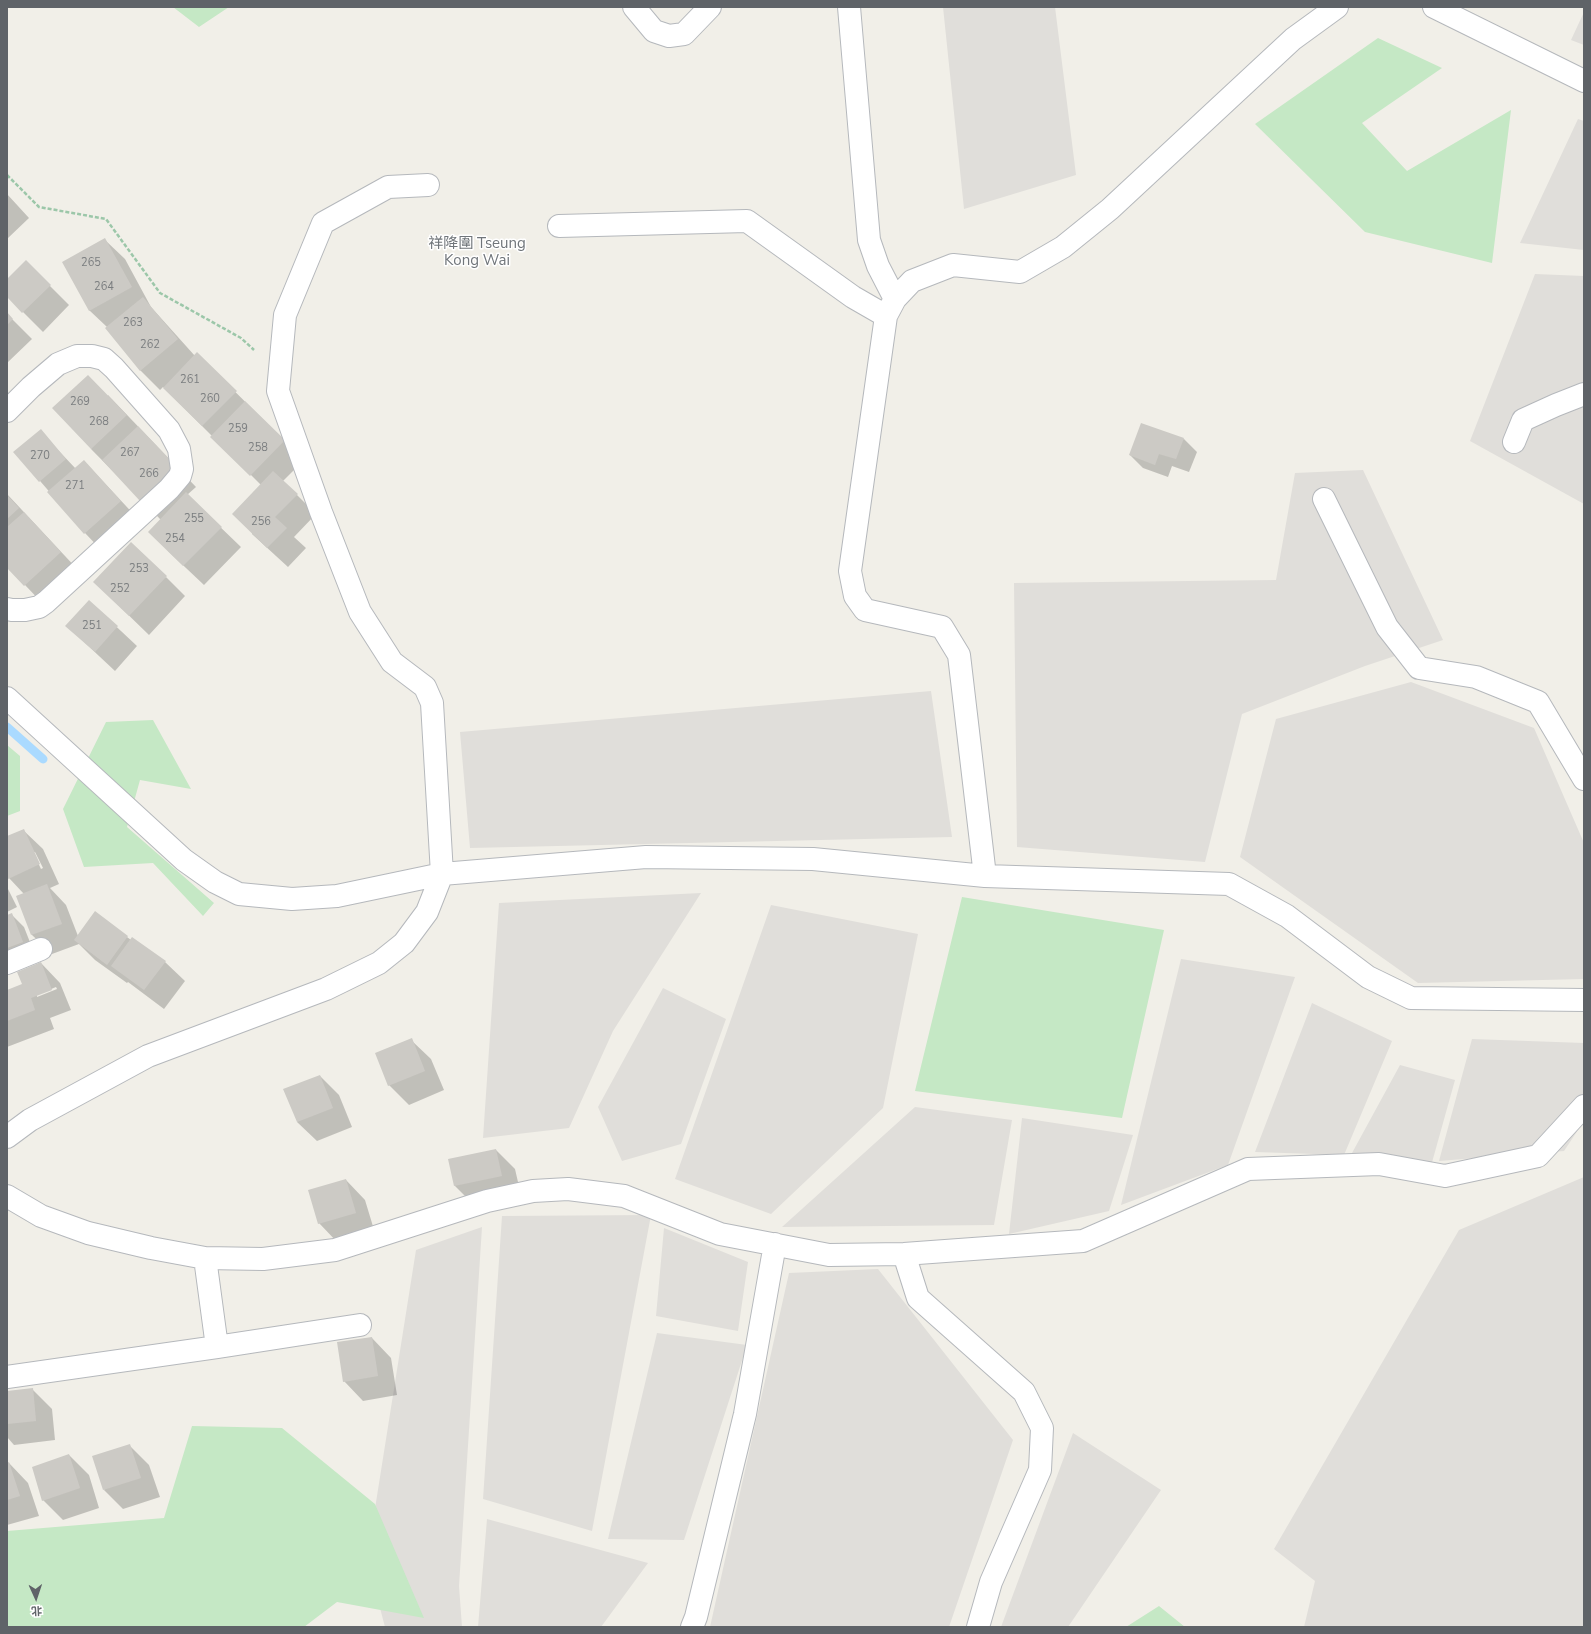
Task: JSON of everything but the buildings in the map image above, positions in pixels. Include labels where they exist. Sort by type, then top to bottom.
[{"type":"street","points":[[634,7],[654,31],[669,36],[684,34],[710,7]]},
{"type":"street","points":[[848,7],[869,240],[890,308],[850,570],[851,577],[855,596],[865,610],[942,627],[959,655],[985,876]]},
{"type":"street","points":[[890,308],[912,281],[953,265],[1020,272],[1063,247],[1110,208],[1293,39],[1337,7]]},
{"type":"street","points":[[1434,7],[1584,81]]},
{"type":"street","points":[[7,1137],[30,1120],[148,1056],[326,989],[379,963],[404,943],[427,912],[442,874],[432,703],[425,687],[392,662],[360,612],[321,512],[278,391],[286,315],[323,223],[388,187],[428,185]]},
{"type":"street","points":[[558,226],[747,221],[854,297],[890,308]]},
{"type":"street","points":[[7,411],[31,387],[58,364],[77,356],[92,356],[104,359],[169,430],[179,449],[182,469],[180,476],[169,488],[46,602],[39,607],[25,610],[7,609]]},
{"type":"street","points":[[1514,442],[1523,420],[1556,404],[1584,394]]},
{"type":"street","points":[[1324,499],[1386,627],[1419,668],[1476,676],[1538,702],[1584,779]]},
{"type":"street","points":[[7,698],[184,860],[215,882],[239,894],[292,899],[337,896],[442,874],[646,857],[813,859],[985,876],[1229,884],[1288,916],[1368,977],[1411,998],[1584,1000]]},
{"type":"street","points":[[7,963],[41,949]]},
{"type":"street","points":[[7,1196],[41,1216],[88,1233],[151,1248],[205,1258],[263,1259],[335,1250],[487,1201],[533,1192],[568,1189],[624,1196],[720,1234],[829,1255],[904,1254],[1083,1241],[1248,1169],[1379,1164],[1445,1176],[1538,1156],[1584,1106]]},
{"type":"street","points":[[692,1627],[696,1617],[745,1414],[776,1244]]},
{"type":"street","points":[[904,1254],[918,1298],[1024,1392],[1042,1428],[1040,1470],[991,1582],[978,1627]]},
{"type":"street","points":[[205,1258],[217,1347]]},
{"type":"street","points":[[7,1377],[360,1325]]},
{"type":"path","points":[[7,175],[38,207],[106,219],[160,293],[241,338],[256,351]]},
{"type":"shaded area","points":[[943,7],[1055,7],[1076,175],[964,209]]},
{"type":"shaded area","points":[[1584,12],[1584,45],[1571,40]]},
{"type":"shaded area","points":[[1578,119],[1584,121],[1584,250],[1520,243]]},
{"type":"shaded area","points":[[1535,274],[1584,276],[1584,504],[1470,441]]},
{"type":"shaded area","points":[[1363,470],[1443,640],[1365,666],[1242,714],[1205,862],[1017,847],[1014,583],[1276,580],[1295,473]]},
{"type":"shaded area","points":[[1411,682],[1534,728],[1584,843],[1584,979],[1418,983],[1240,857],[1276,719]]},
{"type":"shaded area","points":[[931,691],[952,837],[470,848],[460,732]]},
{"type":"shaded area","points":[[701,893],[613,1031],[569,1128],[483,1138],[499,903]]},
{"type":"shaded area","points":[[771,905],[918,934],[883,1108],[771,1214],[675,1179]]},
{"type":"shaded area","points":[[1181,959],[1295,977],[1228,1165],[1121,1205]]},
{"type":"shaded area","points":[[663,988],[726,1019],[681,1144],[622,1161],[598,1107]]},
{"type":"shaded area","points":[[1312,1003],[1392,1041],[1344,1155],[1255,1152]]},
{"type":"shaded area","points":[[1472,1039],[1584,1043],[1584,1121],[1564,1151],[1439,1161]]},
{"type":"shaded area","points":[[1400,1065],[1455,1080],[1431,1166],[1352,1153]]},
{"type":"shaded area","points":[[915,1107],[1012,1120],[994,1225],[782,1227]]},
{"type":"shaded area","points":[[1022,1118],[1133,1135],[1109,1211],[1009,1234]]},
{"type":"shaded area","points":[[1584,1177],[1584,1627],[1304,1627],[1315,1581],[1274,1549],[1459,1230]]},
{"type":"shaded area","points":[[651,1215],[592,1531],[483,1499],[502,1216]]},
{"type":"shaded area","points":[[482,1227],[459,1586],[462,1627],[385,1627],[367,1559],[416,1250]]},
{"type":"shaded area","points":[[664,1228],[748,1262],[738,1331],[656,1316]]},
{"type":"shaded area","points":[[878,1269],[1013,1440],[949,1627],[710,1627],[789,1273]]},
{"type":"shaded area","points":[[657,1333],[747,1345],[684,1540],[608,1539]]},
{"type":"shaded area","points":[[1073,1433],[1161,1490],[1068,1627],[1001,1627]]},
{"type":"shaded area","points":[[487,1519],[648,1563],[601,1627],[478,1627]]},
{"type":"green space","points":[[173,7],[229,7],[199,27]]},
{"type":"green space","points":[[1378,38],[1442,68],[1362,123],[1407,171],[1511,110],[1492,263],[1365,232],[1255,124]]},
{"type":"green space","points":[[153,720],[191,789],[140,780],[127,827],[214,903],[203,916],[153,863],[84,867],[63,809],[106,722]]},
{"type":"green space","points":[[7,745],[20,756],[20,811],[7,816]]},
{"type":"green space","points":[[962,897],[1164,930],[1122,1118],[915,1091]]},
{"type":"green space","points":[[192,1426],[282,1428],[375,1504],[424,1618],[337,1602],[304,1627],[7,1627],[7,1531],[164,1518]]},
{"type":"green space","points":[[1159,1606],[1185,1627],[1126,1627]]},
{"type":"waterway","points":[[7,727],[43,759]]},
{"type":"district","name":"祥降圍 Tseung Kong Wai","points":[[477,252]]}]
